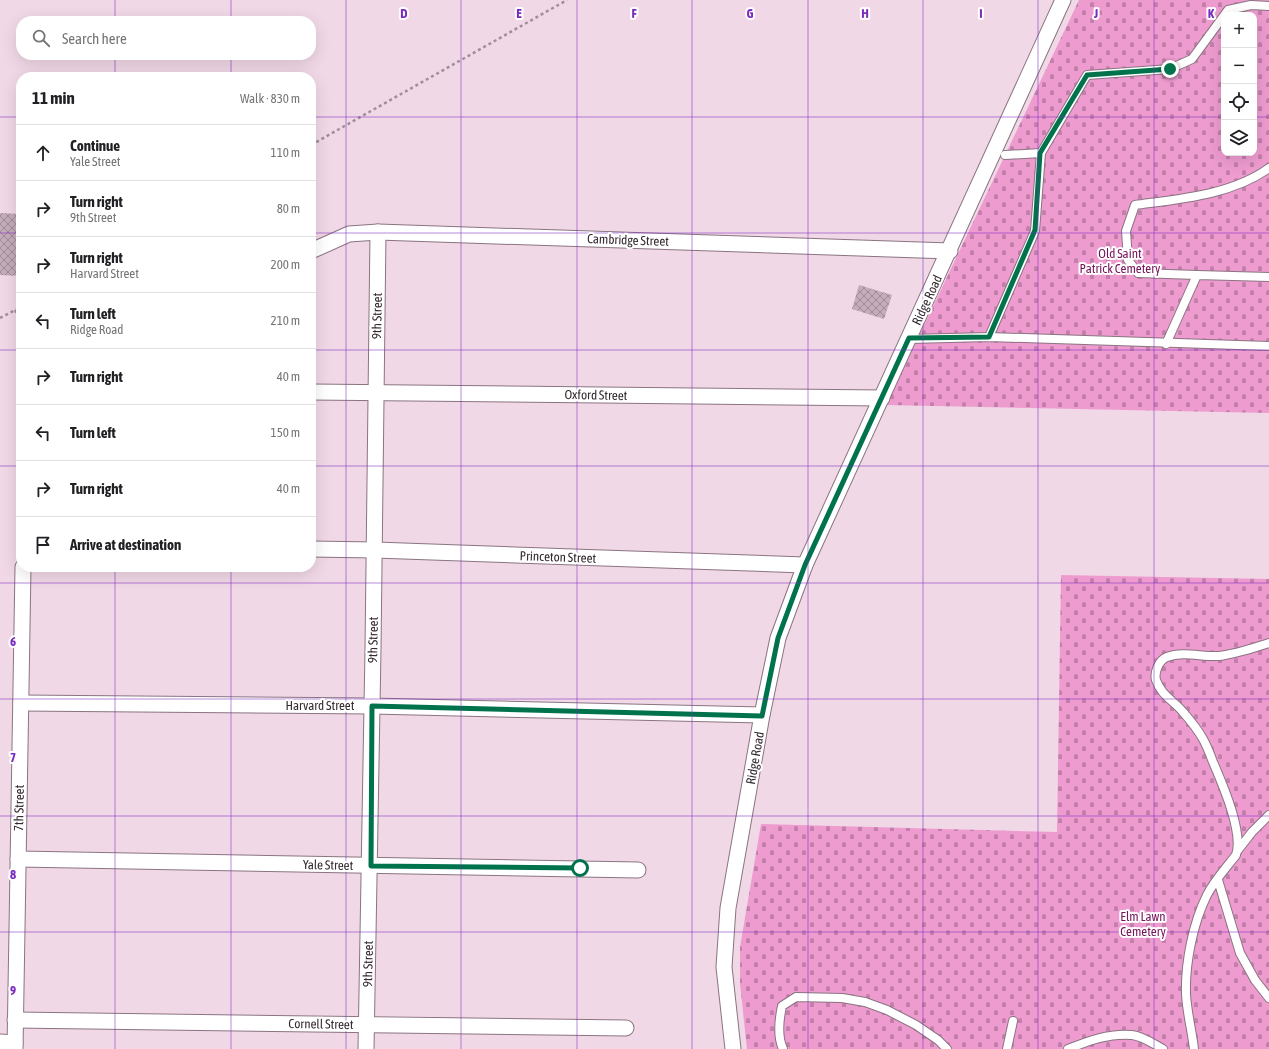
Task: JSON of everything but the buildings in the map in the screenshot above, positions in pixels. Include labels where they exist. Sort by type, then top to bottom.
[{"type":"street","name":"Ridge Road","points":[[733,1049],[724,967],[728,908],[762,716],[778,638],[805,565],[950,251],[1063,0]]},
{"type":"street","name":"Cambridge Street","points":[[316,249],[349,234],[378,232],[950,251]]},
{"type":"street","name":"9th Street","points":[[366,1049],[371,866],[378,232]]},
{"type":"street","name":"Oxford Street","points":[[316,392],[882,398]]},
{"type":"street","name":"Princeton Street","points":[[316,549],[805,565]]},
{"type":"street","name":"7th Street","points":[[15,1046],[23,572]]},
{"type":"street","name":"Harvard Street","points":[[21,703],[372,706],[762,716]]},
{"type":"street","name":"Yale Street","points":[[18,860],[638,870]]},
{"type":"street","name":"Cornell Street","points":[[15,1020],[626,1028]]},
{"type":"street","points":[[0,1042],[15,1046]]},
{"type":"lane","points":[[989,337],[1035,230],[1040,153],[1087,75],[1170,69],[1192,59],[1228,10],[1251,5],[1269,6]]},
{"type":"lane","points":[[1005,155],[1040,153]]},
{"type":"lane","points":[[1269,168],[1263,173],[1230,189],[1135,205],[1126,231],[1128,260],[1138,273],[1269,277]]},
{"type":"lane","points":[[1166,344],[1197,275]]},
{"type":"lane","points":[[909,338],[989,337],[1166,344],[1269,346]]},
{"type":"lane","points":[[1238,850],[1236,827],[1227,795],[1204,740],[1183,712],[1166,697],[1156,680],[1155,673],[1159,663],[1166,657],[1176,655],[1218,656],[1269,644]]},
{"type":"lane","points":[[1194,1049],[1186,992],[1188,962],[1194,927],[1207,894],[1252,832],[1269,815]]},
{"type":"lane","points":[[1218,880],[1240,953],[1255,980],[1269,998]]},
{"type":"lane","points":[[783,1049],[780,1042],[779,1019],[782,1006],[796,996],[842,998],[865,1002],[887,1010],[916,1025],[938,1040],[947,1049]]},
{"type":"lane","points":[[1007,1049],[1012,1021]]},
{"type":"lane","points":[[1068,1049],[1104,1036],[1133,1035],[1152,1042],[1163,1049]]},
{"type":"path","points":[[316,142],[567,0]]},
{"type":"path","points":[[0,318],[16,312]]},
{"type":"green space","name":"Old Saint Patrick Cemetery","points":[[1079,0],[1269,0],[1269,413],[886,405]]},
{"type":"green space","name":"Elm Lawn Cemetery","points":[[1061,575],[1269,579],[1269,1049],[747,1049],[740,984],[740,947],[761,824],[1057,832]]},
{"type":"route","points":[[580,868],[371,866],[372,706],[762,716],[778,638],[805,565],[909,338],[989,337],[1035,230],[1040,153],[1087,75],[1170,69]]}]
